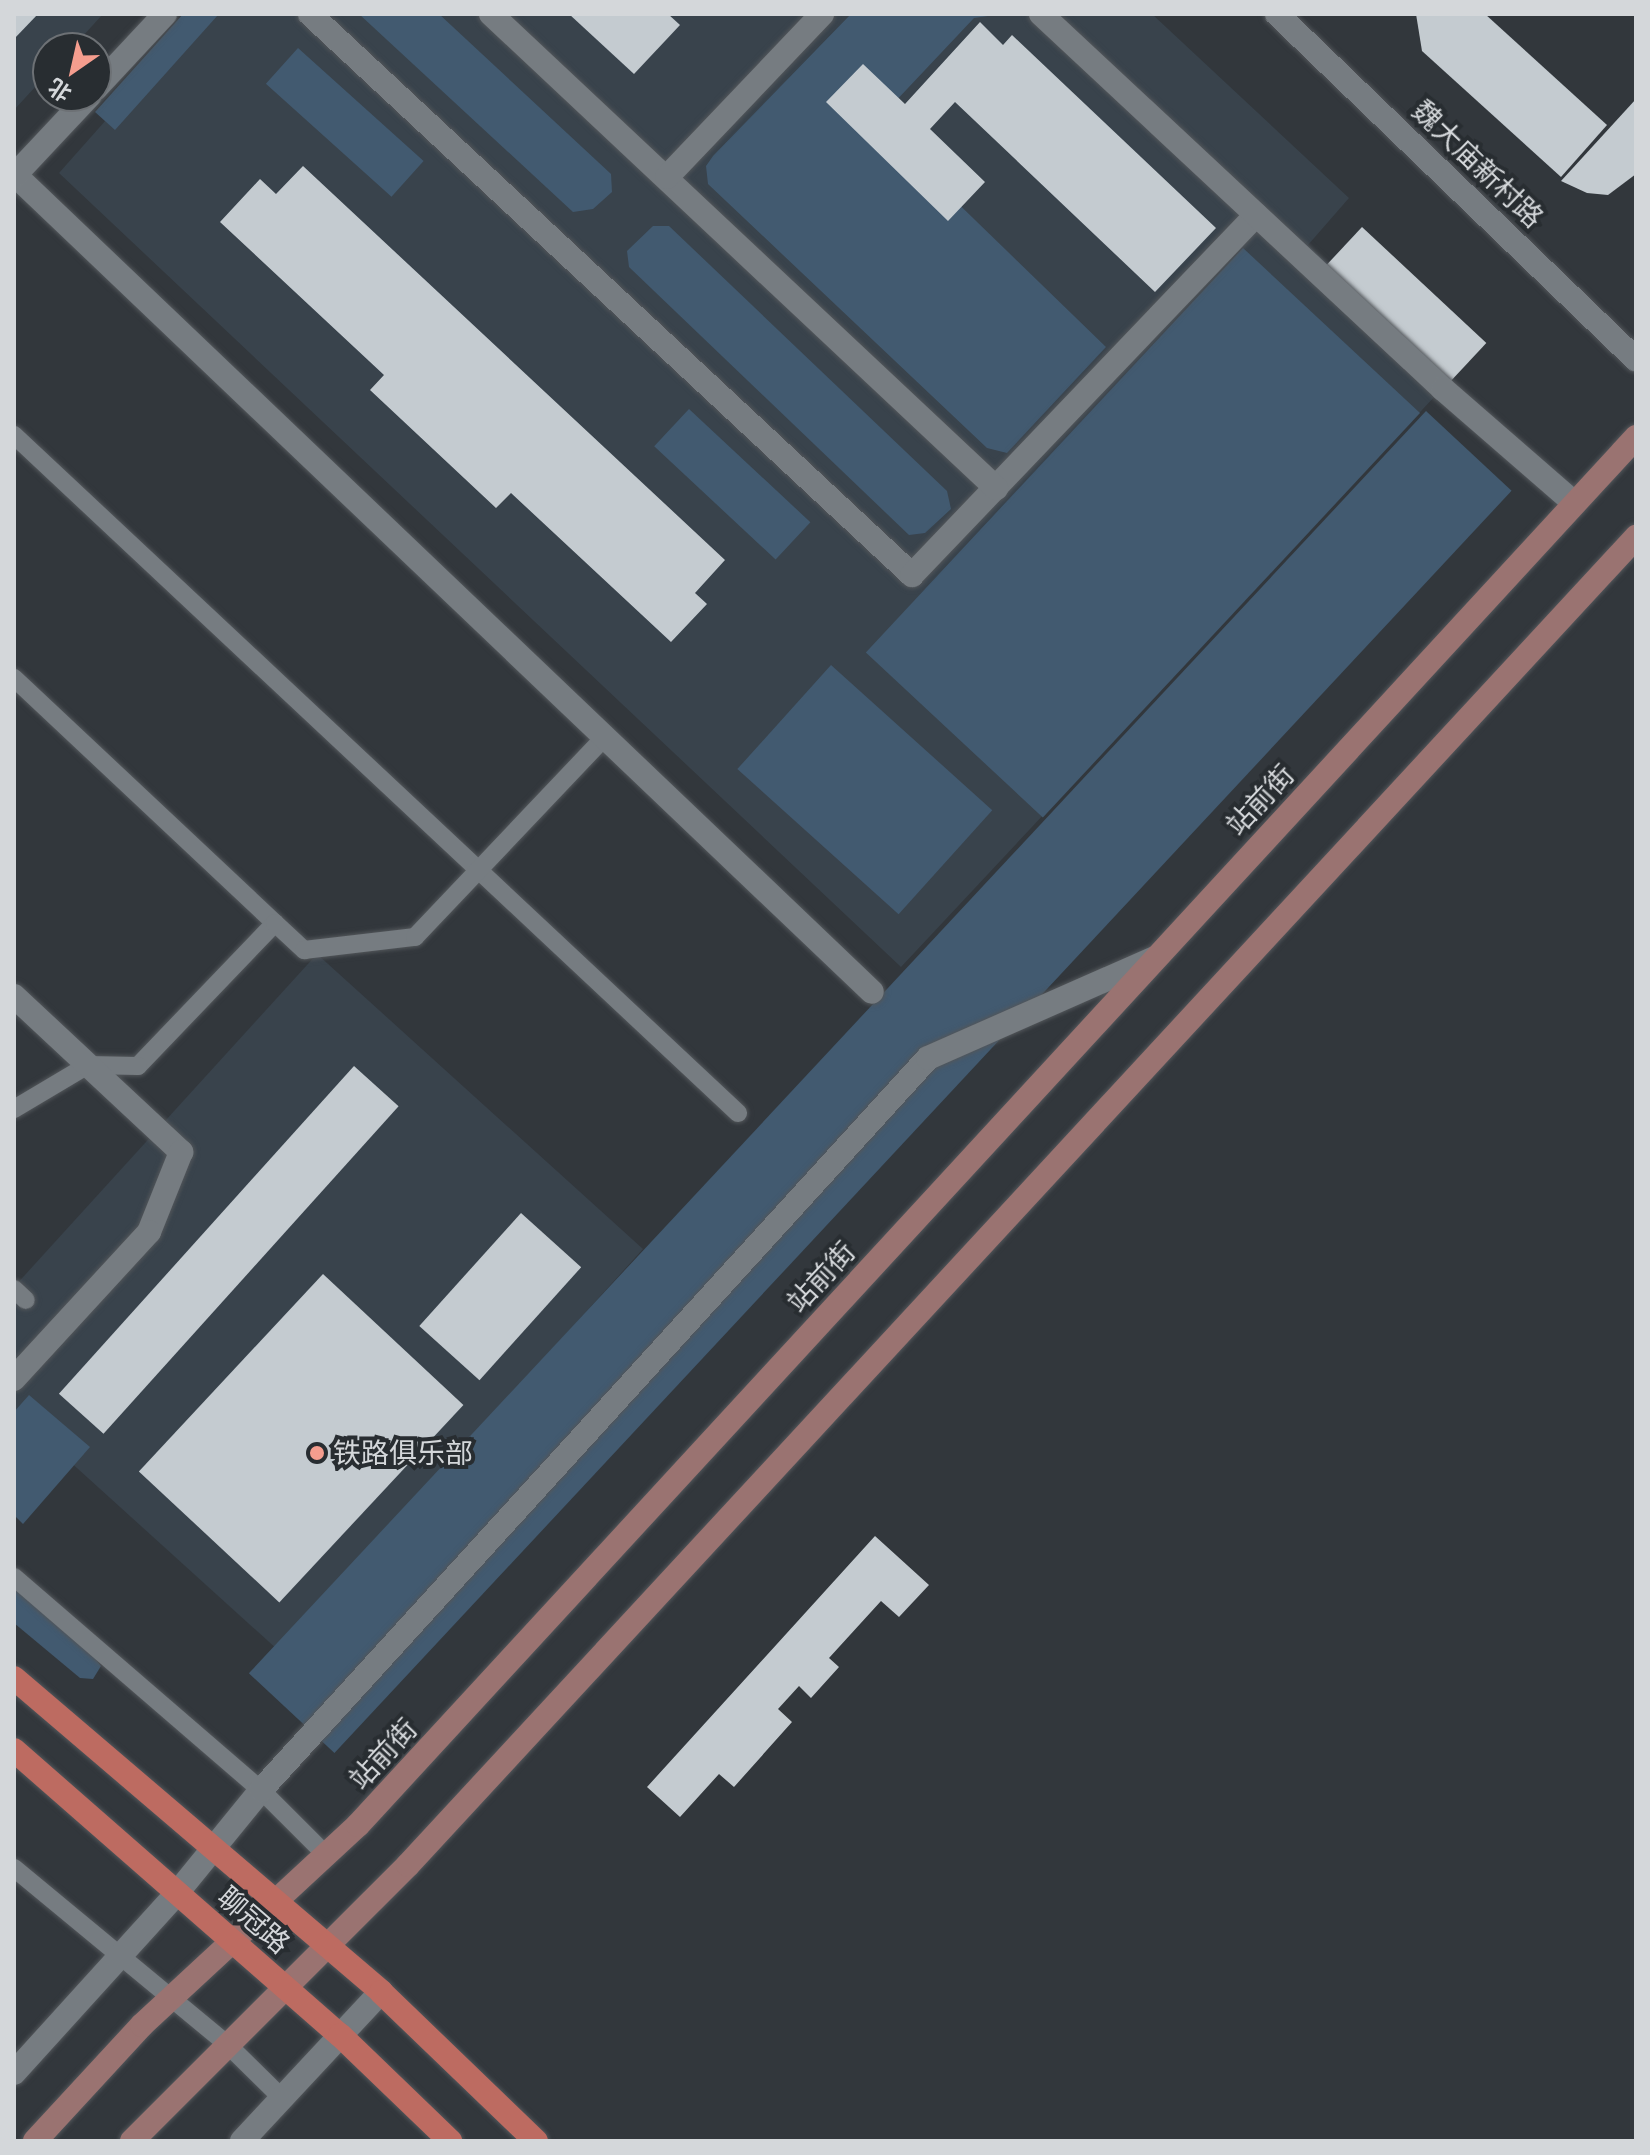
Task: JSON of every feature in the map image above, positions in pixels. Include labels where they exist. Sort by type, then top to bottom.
[{"type":"main road","name":"站前街","points":[[35,2141],[171,1998],[326,1855],[1636,437]]},
{"type":"main road","points":[[132,2141],[408,1865],[1636,537]]},
{"type":"main road","points":[[14,1678],[381,1992],[536,2141]]},
{"type":"main road","name":"聊冠路","points":[[14,1750],[340,2035],[450,2141]]},
{"type":"street","points":[[112,71],[165,14]]},
{"type":"street","points":[[310,14],[912,575],[1256,215]]},
{"type":"street","points":[[491,14],[996,488]]},
{"type":"street","points":[[667,177],[822,14]]},
{"type":"street","points":[[1041,14],[1256,215],[1574,503]]},
{"type":"street","name":"魏大庙新村路","points":[[1277,14],[1636,359]]},
{"type":"street","points":[[74,112],[14,175],[872,992]]},
{"type":"street","points":[[14,2073],[177,1893],[261,1790],[928,1058],[1155,958]]},
{"type":"street","points":[[14,996],[181,1152],[149,1232],[14,1379]]},
{"type":"street","points":[[242,2141],[381,1992]]},
{"type":"lane","points":[[14,435],[738,1113]]},
{"type":"lane","points":[[14,678],[304,950],[415,937],[605,737]]},
{"type":"lane","points":[[14,1109],[88,1065],[138,1066],[275,923]]},
{"type":"lane","points":[[14,1577],[261,1790],[326,1855]]},
{"type":"lane","points":[[14,1868],[119,1959],[227,2044],[282,2098]]},
{"type":"shaded area","points":[[14,14],[103,14],[87,32],[32,32],[32,90],[14,110]]},
{"type":"shaded area","points":[[183,14],[218,15],[115,130],[95,112],[112,112],[112,93]]},
{"type":"shaded area","points":[[200,14],[1152,14],[1349,198],[1308,245],[1451,379],[901,967],[59,173]]},
{"type":"shaded area","points":[[359,14],[439,14],[611,174],[612,192],[593,209],[573,212]]},
{"type":"shaded area","points":[[851,14],[1002,14],[974,18],[875,123],[1106,347],[1007,453],[987,448],[708,184],[706,166],[713,156]]},
{"type":"shaded area","points":[[298,48],[424,161],[391,197],[266,84]]},
{"type":"shaded area","points":[[653,226],[669,226],[947,491],[951,509],[925,533],[909,535],[629,267],[627,251]]},
{"type":"shaded area","points":[[1243,248],[1420,413],[1043,817],[866,652]]},
{"type":"shaded area","points":[[689,409],[810,522],[776,560],[654,446]]},
{"type":"shaded area","points":[[1426,411],[1512,491],[334,1753],[249,1673]]},
{"type":"shaded area","points":[[831,665],[992,810],[899,914],[737,769]]},
{"type":"shaded area","points":[[317,954],[643,1249],[279,1651],[14,1411],[14,1287]]},
{"type":"shaded area","points":[[29,1395],[90,1447],[23,1524],[14,1515],[14,1412]]},
{"type":"shaded area","points":[[14,1588],[91,1653],[101,1666],[93,1679],[80,1678],[14,1623]]},
{"type":"building","points":[[14,14],[38,14],[14,39]]},
{"type":"building","points":[[569,14],[668,14],[680,25],[634,74]]},
{"type":"building","points":[[1416,14],[1485,14],[1607,125],[1561,177],[1422,51]]},
{"type":"building","points":[[980,22],[1003,45],[1012,35],[1216,228],[1155,292],[955,102],[930,129],[985,182],[948,221],[826,102],[863,64],[905,104]]},
{"type":"building","points":[[1636,99],[1636,174],[1608,195],[1587,193],[1561,181]]},
{"type":"building","points":[[303,166],[725,560],[695,593],[707,604],[671,642],[511,493],[496,508],[370,390],[384,375],[220,222],[260,179],[276,194]]},
{"type":"building","points":[[1362,227],[1486,343],[1451,381],[1327,265]]},
{"type":"building","points":[[354,1066],[399,1106],[104,1434],[59,1394]]},
{"type":"building","points":[[521,1213],[581,1267],[479,1380],[419,1326]]},
{"type":"building","name":"铁路俱乐部","points":[[323,1274],[463,1405],[279,1602],[139,1471]]},
{"type":"building","points":[[875,1536],[929,1585],[899,1617],[881,1601],[829,1658],[839,1667],[811,1698],[799,1686],[778,1709],[792,1722],[734,1787],[719,1774],[680,1817],[647,1787]]},
{"type":"place","name":"铁路俱乐部","points":[[317,1453]]}]
